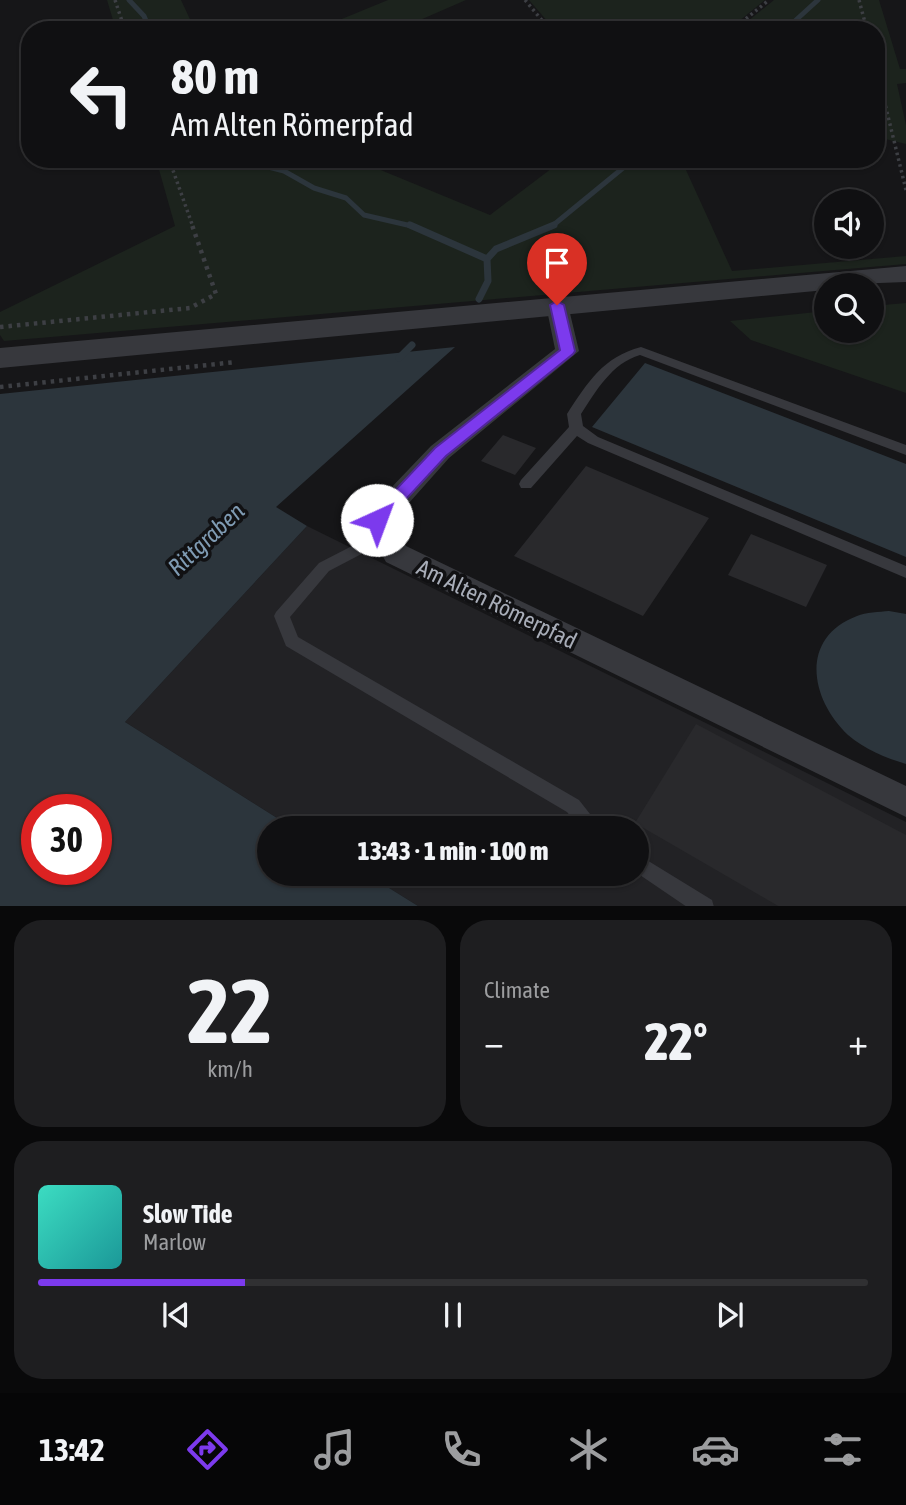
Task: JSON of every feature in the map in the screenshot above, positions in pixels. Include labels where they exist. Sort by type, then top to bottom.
[{"type":"street","points":[[0,358],[238,348],[557,305],[906,274]]},
{"type":"street","points":[[385,535],[377,520],[440,452],[567,351],[557,305]]},
{"type":"street","name":"Am Alten Römerpfad","points":[[385,535],[396,554],[906,802]]},
{"type":"lane","points":[[906,450],[641,351],[626,353],[611,364],[574,414],[576,428],[593,440],[906,572]]},
{"type":"lane","points":[[526,484],[576,428]]},
{"type":"lane","points":[[385,535],[324,567],[282,616],[292,641],[573,806],[582,816]]},
{"type":"lane","points":[[649,871],[705,906]]},
{"type":"path","points":[[115,0],[122,21]]},
{"type":"path","points":[[525,0],[542,21]]},
{"type":"path","points":[[743,21],[769,0]]},
{"type":"path","points":[[859,0],[865,21]]},
{"type":"path","points":[[885,104],[906,190]]},
{"type":"path","points":[[0,327],[190,309],[216,294],[172,168]]},
{"type":"path","points":[[0,387],[238,348]]},
{"type":"shaded area","points":[[107,0],[181,0],[191,21],[113,21]]},
{"type":"shaded area","points":[[388,0],[466,0],[418,21],[337,21]]},
{"type":"shaded area","points":[[529,0],[765,0],[739,21],[547,21]]},
{"type":"shaded area","points":[[774,0],[879,0],[900,69],[906,69],[906,83],[897,84],[906,125],[906,144],[885,139],[885,21],[748,21]]},
{"type":"shaded area","points":[[159,168],[376,168],[490,215],[552,168],[685,168],[732,271],[906,256],[906,264],[4,341],[0,335],[0,312],[175,226]]},
{"type":"shaded area","points":[[906,303],[906,393],[751,340],[730,321],[814,312],[814,343],[884,343],[884,305]]},
{"type":"shaded area","points":[[307,526],[906,822],[906,906],[418,906],[386,886],[649,886],[649,816],[274,816],[125,722]]},
{"type":"water","points":[[455,347],[276,507],[307,526],[125,722],[274,816],[257,816],[257,886],[386,886],[418,906],[0,906],[0,394]]},
{"type":"water","points":[[645,363],[906,464],[906,557],[592,427]]},
{"type":"water","points":[[889,611],[906,614],[906,764],[861,745],[848,735],[825,704],[816,670],[826,639],[838,626],[861,615]]},
{"type":"building","points":[[503,435],[536,448],[515,475],[481,461]]},
{"type":"building","points":[[586,466],[709,518],[643,616],[514,556]]},
{"type":"building","points":[[751,534],[827,565],[806,607],[728,575]]},
{"type":"building","points":[[696,724],[906,835],[906,906],[778,906],[649,831],[649,816],[639,816]]},
{"type":"waterway","points":[[129,0],[146,21]]},
{"type":"waterway","name":"Rittgraben","points":[[795,21],[818,0]]},
{"type":"waterway","points":[[272,168],[284,171],[314,188],[346,198],[364,215],[413,226]]},
{"type":"waterway","name":"Rittgraben","points":[[553,225],[623,168]]},
{"type":"waterway","name":"Rittgraben","points":[[487,259],[496,249],[553,225]]},
{"type":"waterway","points":[[413,226],[487,259]]},
{"type":"waterway","name":"Rittgraben","points":[[479,299],[488,281],[487,259]]},
{"type":"waterway","name":"Rittgraben","points":[[399,358],[412,345]]},
{"type":"route","points":[[377,520],[440,452],[556,363],[567,351],[557,305]]}]
